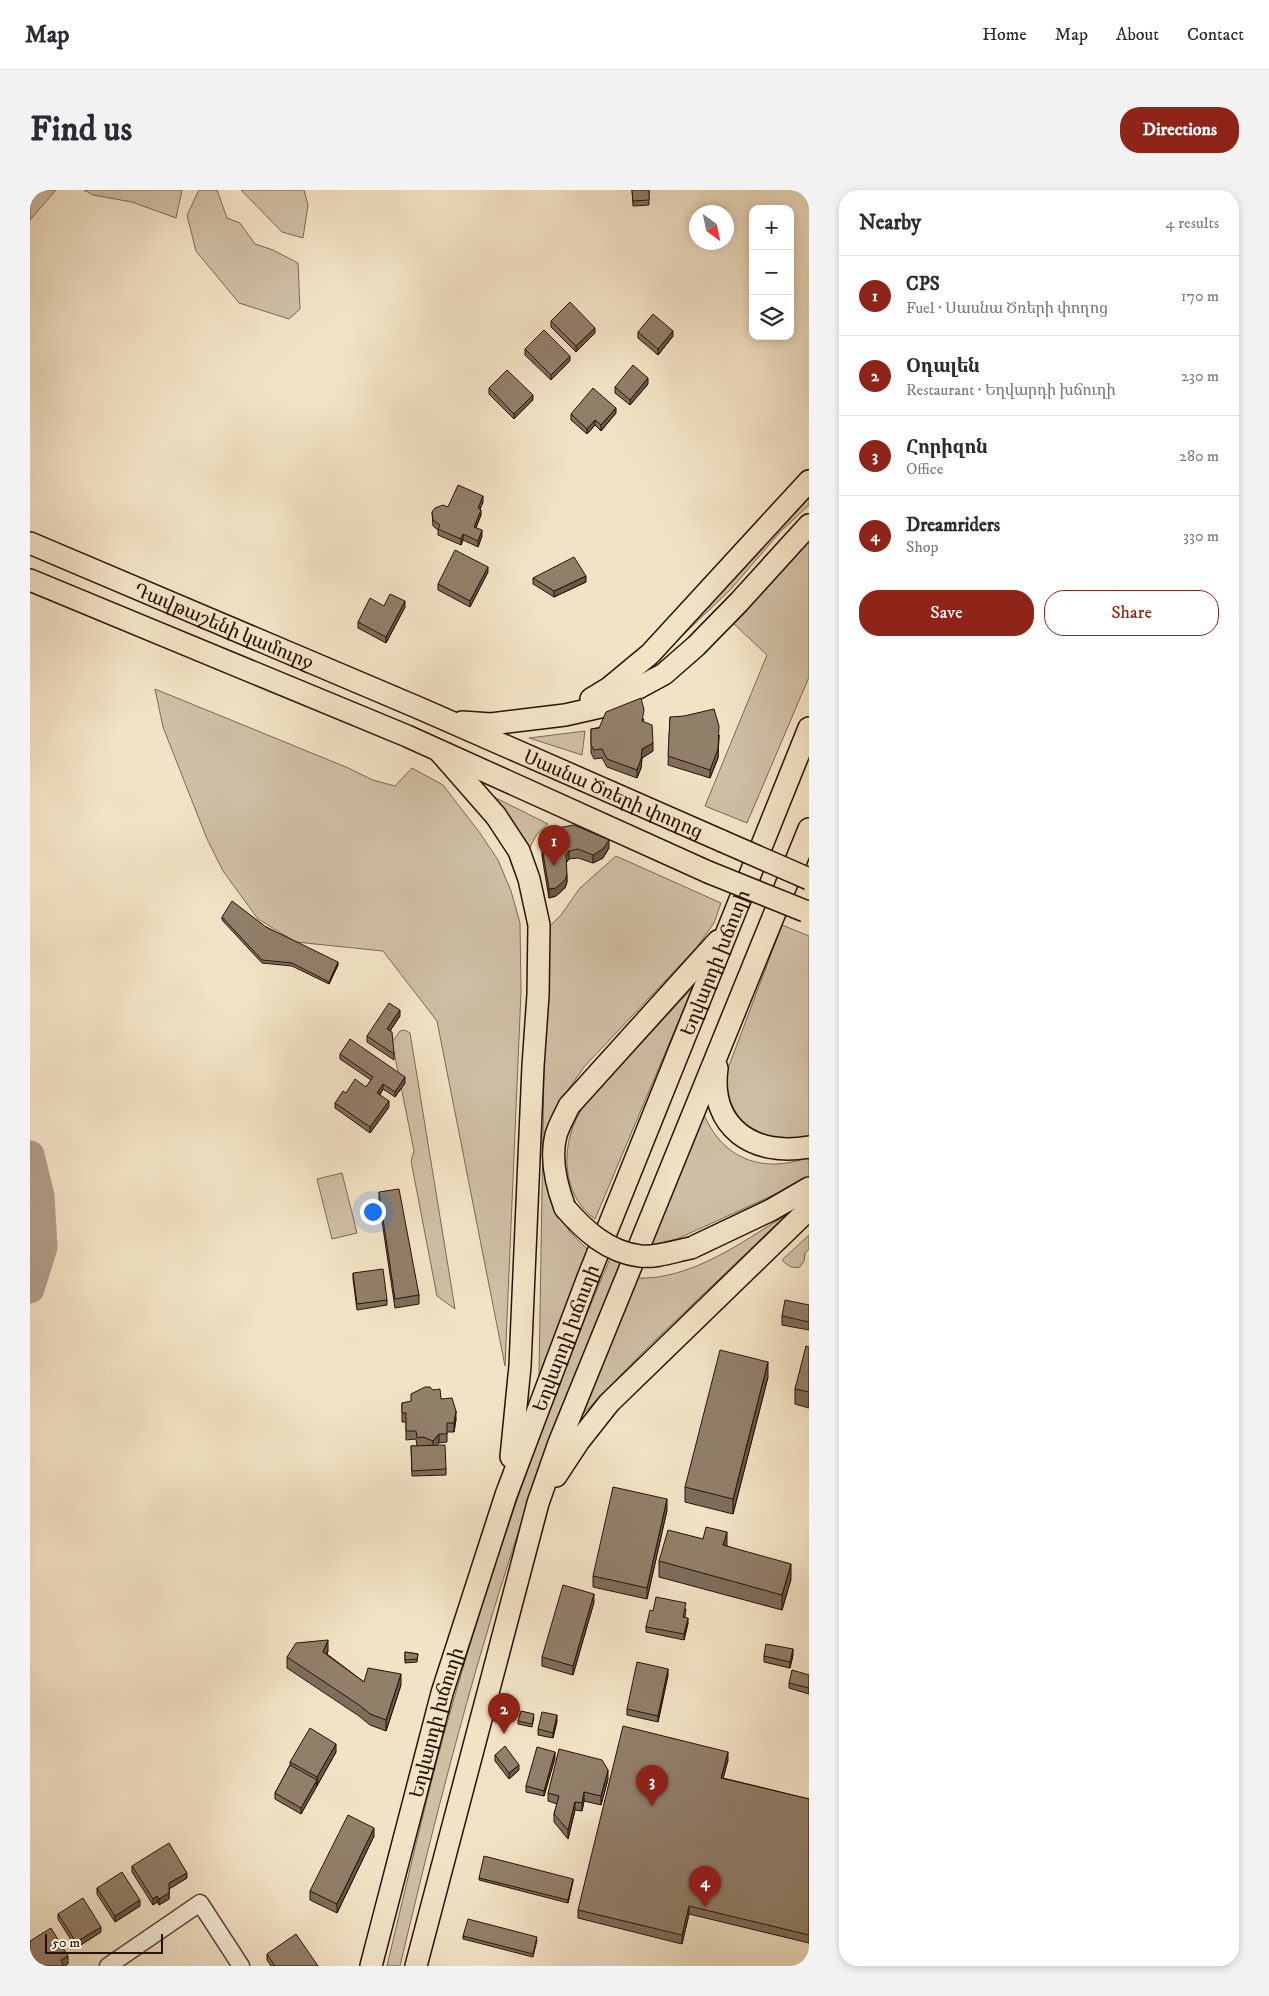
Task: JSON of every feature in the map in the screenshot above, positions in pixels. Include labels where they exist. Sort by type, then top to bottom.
[{"type":"main road","points":[[565,715],[609,688],[650,654],[809,481]]},
{"type":"main road","points":[[445,721],[491,724],[565,715],[605,706],[664,674],[696,646],[809,525]]},
{"type":"main road","name":"Դավթաշենի կամուրջ","points":[[30,543],[419,708]]},
{"type":"main road","name":"Դավթաշենի կամուրջ","points":[[30,580],[407,736]]},
{"type":"main road","name":"Սասնա Ծռերի փողոց","points":[[419,708],[809,879]]},
{"type":"main road","name":"Եղվարդի խճուղի","points":[[371,1966],[442,1693],[506,1495],[589,1275],[809,728]]},
{"type":"main road","name":"Սասնա Ծռերի փողոց","points":[[407,736],[438,752],[708,872],[807,912]]},
{"type":"main road","points":[[438,752],[496,816],[519,851],[529,879],[539,925],[538,995],[533,1066],[520,1366],[514,1442],[506,1495]]},
{"type":"main road","name":"Եղվարդի խճուղի","points":[[416,1966],[538,1503],[559,1443],[805,845],[809,829]]},
{"type":"main road","points":[[728,930],[569,1106],[556,1135],[555,1172],[559,1194],[565,1208],[590,1234],[623,1252],[641,1256],[691,1248],[772,1210],[809,1188]]},
{"type":"main road","points":[[720,1050],[715,1081],[722,1112],[729,1124],[741,1137],[758,1144],[777,1149],[794,1150],[809,1147]]},
{"type":"main road","points":[[538,1503],[578,1441],[609,1403],[809,1209]]},
{"type":"street","points":[[108,1966],[200,1903],[241,1966]]},
{"type":"shaded area","points":[[30,190],[56,190],[30,220]]},
{"type":"shaded area","points":[[84,190],[182,190],[176,218],[132,202],[93,195]]},
{"type":"shaded area","points":[[199,190],[217,190],[227,218],[240,223],[255,244],[273,250],[298,263],[300,309],[289,319],[239,303],[196,251],[187,215]]},
{"type":"shaded area","points":[[241,190],[304,190],[308,205],[303,238],[282,232]]},
{"type":"shaded area","points":[[809,492],[809,505],[781,531],[731,589],[654,663]]},
{"type":"shaded area","points":[[809,540],[809,677],[747,823],[705,806],[767,655],[733,623]]},
{"type":"shaded area","points":[[155,689],[346,767],[373,780],[395,786],[412,768],[443,785],[498,860],[511,891],[520,923],[521,992],[505,1366],[437,1021],[383,951],[296,942],[258,919],[223,871],[207,839],[163,727]]},
{"type":"shaded area","points":[[585,731],[582,755],[529,738]]},
{"type":"shaded area","points":[[494,797],[548,824],[537,834],[528,851],[518,831]]},
{"type":"shaded area","points":[[616,856],[721,903],[714,923],[697,947],[584,1067],[553,1112],[546,1144],[554,1206],[570,1232],[588,1250],[539,1376],[548,928],[561,915],[580,888]]},
{"type":"shaded area","points":[[782,925],[809,936],[809,1136],[792,1140],[785,1140],[759,1132],[742,1120],[731,1103],[727,1083],[727,1071]]},
{"type":"shaded area","points":[[693,987],[595,1219],[576,1198],[570,1184],[567,1156],[573,1127],[580,1112],[591,1098]]},
{"type":"shaded area","points":[[405,1030],[410,1033],[455,1309],[437,1296],[411,1161],[414,1151],[392,1042],[400,1031]]},
{"type":"shaded area","points":[[703,1112],[711,1128],[732,1151],[760,1163],[792,1162],[809,1157],[809,1177],[677,1239],[646,1246]]},
{"type":"shaded area","points":[[342,1173],[357,1233],[332,1239],[317,1179]]},
{"type":"shaded area","points":[[786,1215],[647,1348],[582,1415],[635,1278],[655,1277],[695,1267],[733,1248]]},
{"type":"shaded area","points":[[809,1235],[809,1249],[805,1253],[804,1261],[800,1267],[792,1267],[782,1260]]},
{"type":"shaded area","points":[[611,1256],[621,1261],[529,1500],[492,1615],[443,1790],[400,1966],[387,1966],[418,1834],[470,1645],[545,1421]]},
{"type":"building","points":[[632,190],[649,190],[649,200],[633,201]]},
{"type":"building","points":[[570,302],[595,328],[576,346],[551,321]]},
{"type":"building","points":[[653,314],[673,331],[658,349],[638,332]]},
{"type":"building","points":[[544,330],[570,356],[551,375],[525,349]]},
{"type":"building","points":[[633,365],[648,378],[630,400],[615,387]]},
{"type":"building","points":[[507,370],[533,395],[514,414],[489,388]]},
{"type":"building","points":[[593,388],[616,408],[601,425],[595,420],[587,429],[571,414]]},
{"type":"building","points":[[458,485],[483,496],[478,508],[481,510],[474,527],[482,530],[478,541],[463,534],[461,539],[438,529],[440,525],[433,520],[432,512],[435,508],[443,505],[448,507]]},
{"type":"building","points":[[455,550],[488,567],[470,601],[438,584]]},
{"type":"building","points":[[574,557],[586,576],[554,591],[533,578]]},
{"type":"building","points":[[390,594],[405,601],[386,637],[358,622],[370,598],[384,606]]},
{"type":"building","points":[[641,698],[644,710],[642,721],[652,725],[653,743],[642,749],[637,770],[607,759],[602,749],[594,750],[591,745],[591,729],[599,728],[606,712]]},
{"type":"building","points":[[714,709],[719,726],[718,749],[710,770],[668,756],[670,717],[684,716]]},
{"type":"building","points":[[574,825],[609,840],[603,849],[593,855],[578,849],[569,851],[566,855],[567,874],[565,880],[556,888],[549,889],[542,848],[551,832],[557,828]]},
{"type":"building","points":[[232,901],[266,927],[338,962],[329,982],[292,963],[262,960],[222,917]]},
{"type":"building","points":[[389,1003],[400,1010],[387,1029],[392,1032],[394,1054],[367,1036]]},
{"type":"building","points":[[350,1039],[405,1077],[395,1092],[383,1084],[377,1093],[389,1101],[370,1127],[335,1103],[343,1091],[346,1093],[355,1079],[366,1087],[373,1077],[340,1054]]},
{"type":"building","points":[[399,1189],[419,1295],[395,1299],[379,1192]]},
{"type":"building","points":[[383,1269],[387,1300],[357,1304],[353,1273]]},
{"type":"building","points":[[785,1300],[809,1305],[809,1322],[782,1316]]},
{"type":"building","points":[[806,1346],[809,1347],[809,1392],[795,1389]]},
{"type":"building","points":[[720,1350],[768,1362],[733,1499],[685,1487]]},
{"type":"building","points":[[425,1387],[430,1387],[433,1390],[440,1389],[441,1399],[452,1398],[456,1411],[454,1423],[447,1423],[447,1434],[439,1434],[433,1441],[423,1437],[417,1438],[416,1431],[406,1431],[406,1413],[402,1413],[402,1403],[411,1401],[411,1394]]},
{"type":"building","points":[[445,1445],[446,1469],[412,1471],[411,1446]]},
{"type":"building","points":[[613,1487],[667,1499],[647,1588],[593,1576]]},
{"type":"building","points":[[706,1527],[727,1532],[723,1545],[791,1564],[782,1595],[659,1561],[668,1530],[703,1539]]},
{"type":"building","points":[[563,1585],[594,1594],[573,1666],[542,1657]]},
{"type":"building","points":[[656,1597],[686,1603],[683,1617],[688,1618],[684,1634],[646,1627],[650,1610],[653,1611]]},
{"type":"building","points":[[328,1640],[323,1652],[364,1682],[368,1668],[401,1674],[386,1720],[370,1714],[287,1657],[296,1643]]},
{"type":"building","points":[[766,1644],[793,1649],[790,1662],[764,1656]]},
{"type":"building","points":[[405,1652],[418,1654],[417,1659],[405,1660]]},
{"type":"building","points":[[637,1662],[668,1669],[658,1716],[627,1709]]},
{"type":"building","points":[[792,1670],[809,1675],[809,1688],[789,1683]]},
{"type":"building","points":[[521,1711],[534,1714],[532,1724],[518,1721]]},
{"type":"building","points":[[542,1712],[557,1715],[553,1733],[538,1729]]},
{"type":"building","points":[[623,1726],[728,1752],[721,1778],[809,1799],[809,1935],[689,1906],[682,1935],[578,1910]]},
{"type":"building","points":[[310,1728],[336,1744],[317,1777],[290,1762]]},
{"type":"building","points":[[505,1746],[519,1765],[509,1773],[495,1755]]},
{"type":"building","points":[[537,1747],[555,1752],[544,1791],[526,1786]]},
{"type":"building","points":[[559,1749],[602,1760],[608,1770],[601,1796],[584,1792],[582,1803],[575,1802],[568,1830],[554,1814],[559,1796],[548,1793]]},
{"type":"building","points":[[290,1765],[317,1780],[301,1808],[275,1793]]},
{"type":"building","points":[[348,1815],[374,1828],[337,1904],[310,1891]]},
{"type":"building","points":[[169,1843],[187,1873],[169,1883],[169,1893],[159,1899],[157,1896],[153,1899],[132,1866]]},
{"type":"building","points":[[484,1856],[573,1879],[568,1900],[479,1878]]},
{"type":"building","points":[[122,1872],[140,1900],[115,1916],[97,1888]]},
{"type":"building","points":[[83,1898],[101,1927],[76,1942],[58,1914]]},
{"type":"building","points":[[468,1919],[537,1937],[533,1954],[463,1936]]},
{"type":"building","points":[[51,1928],[68,1956],[61,1960],[63,1965],[61,1966],[30,1966],[30,1941]]},
{"type":"building","points":[[296,1934],[318,1966],[275,1966],[267,1954]]},
{"type":"waterway","points":[[30,1155],[40,1196],[43,1247],[30,1289]]},
{"type":"place","name":"CPS","points":[[554,866]]},
{"type":"place","name":"Օդալեն","points":[[504,1734]]},
{"type":"place","name":"Հորիզոն","points":[[652,1806]]},
{"type":"place","name":"Dreamriders","points":[[705,1907]]}]
